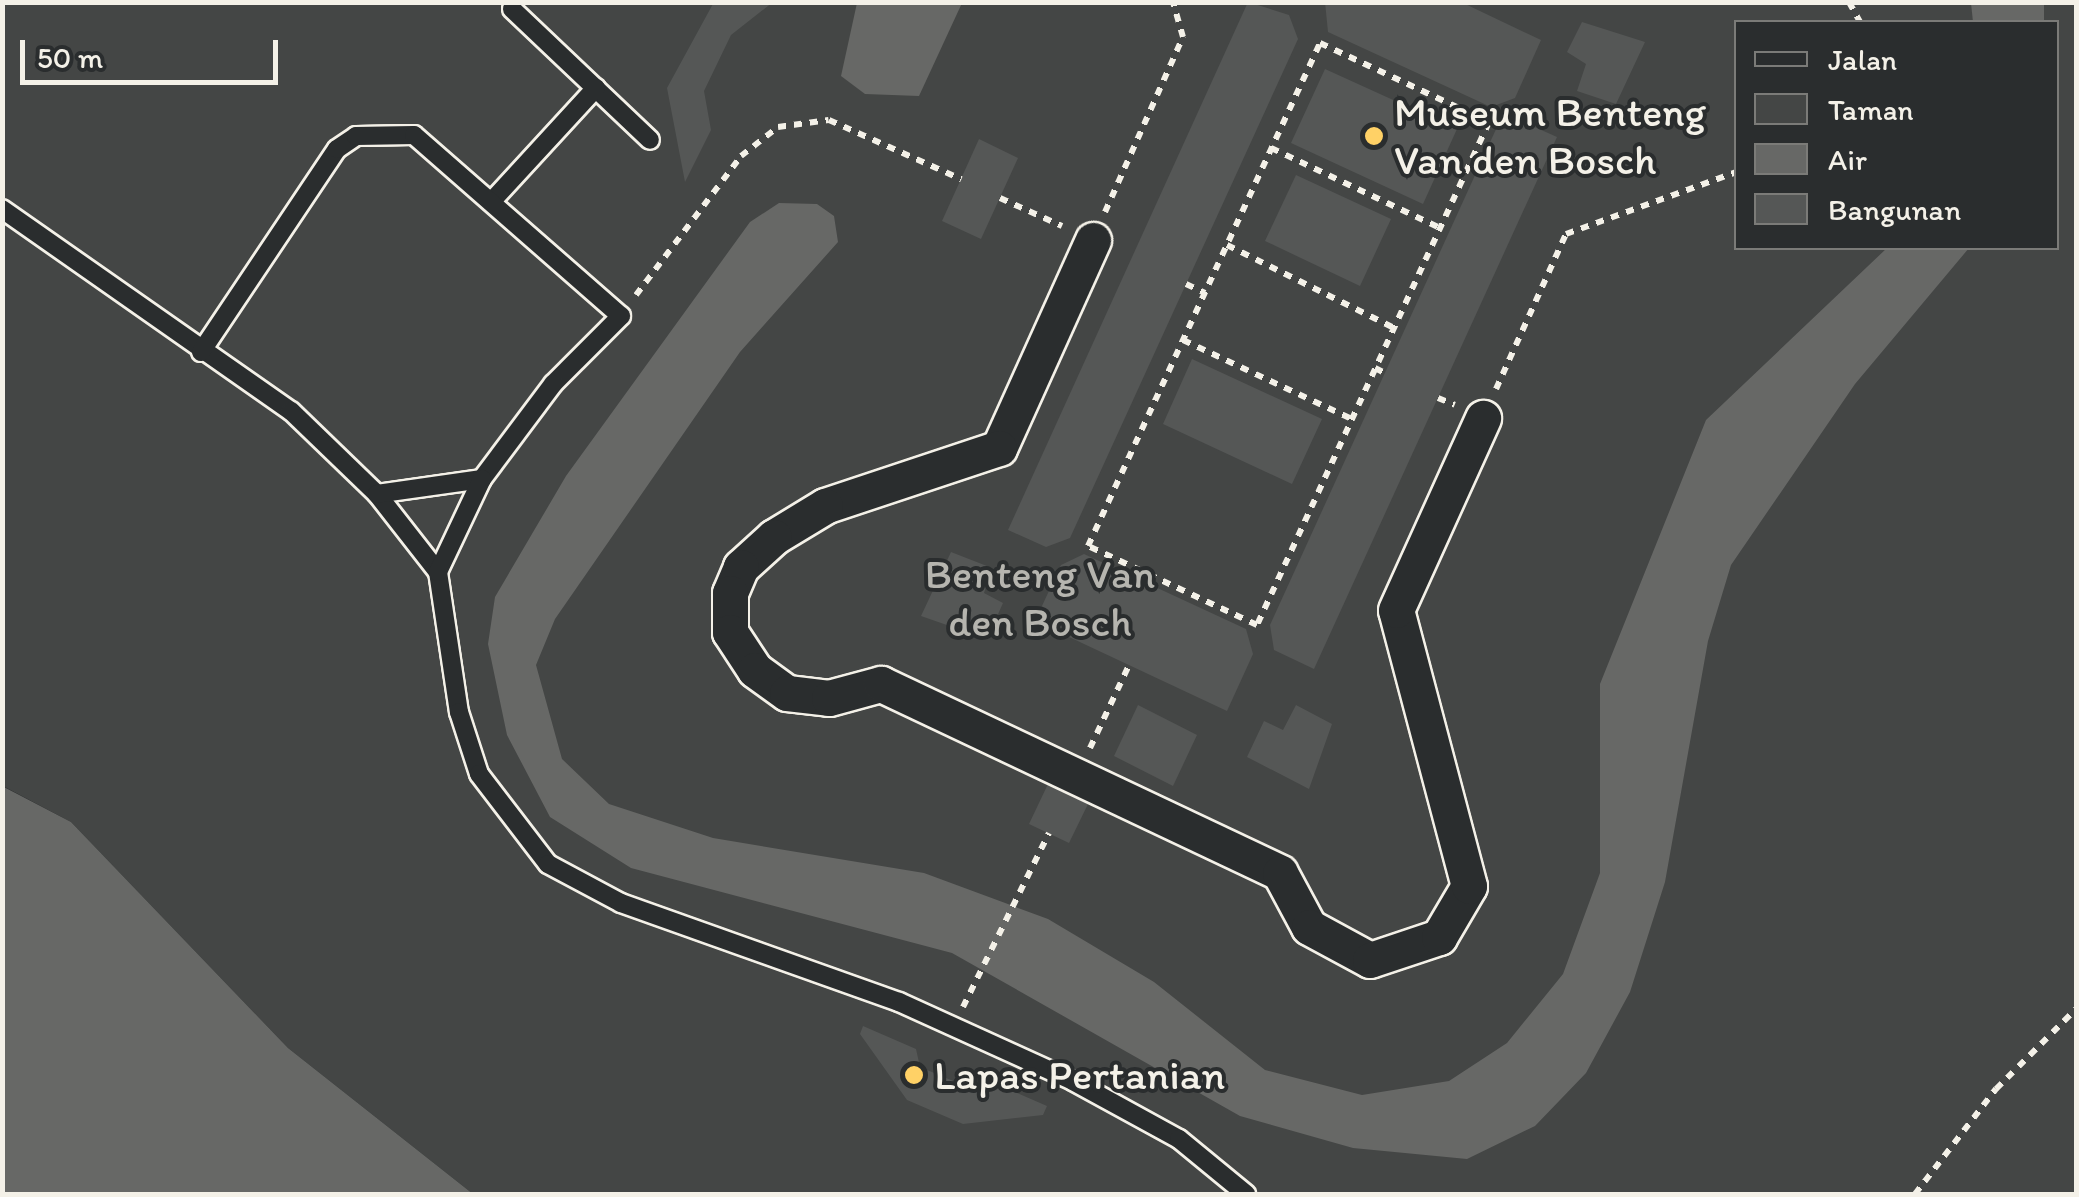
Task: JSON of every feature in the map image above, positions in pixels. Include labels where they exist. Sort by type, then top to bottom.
[{"type":"street","points":[[1093,240],[999,448],[826,506],[774,537],[730,593],[730,632],[755,670],[787,693],[830,698],[881,684],[1280,873],[1309,927],[1370,960],[1439,937],[1470,886],[1396,610],[1483,418]]},
{"type":"lane","points":[[512,8],[650,140]]},
{"type":"lane","points":[[491,202],[596,88]]},
{"type":"lane","points":[[201,352],[337,149],[356,136],[414,135],[621,316],[552,384],[482,479],[438,572]]},
{"type":"lane","points":[[2,209],[201,352],[291,411],[377,494],[438,572],[459,712],[479,774],[548,864],[621,904],[954,1026],[1179,1139],[1246,1194]]},
{"type":"lane","points":[[377,494],[482,479]]},
{"type":"path","points":[[1000,198],[1093,240],[1184,37],[1173,2]]},
{"type":"path","points":[[1320,43],[1489,122],[1440,228],[1257,625],[1088,546],[1320,43]]},
{"type":"path","points":[[621,316],[741,156],[778,127],[829,120],[961,179]]},
{"type":"path","points":[[1271,148],[1440,228]]},
{"type":"path","points":[[1483,418],[1566,234],[1734,173]]},
{"type":"path","points":[[1227,246],[1394,328]]},
{"type":"path","points":[[1186,284],[1205,293]]},
{"type":"path","points":[[1184,340],[1352,419]]},
{"type":"path","points":[[1376,368],[1385,373]]},
{"type":"path","points":[[1164,591],[1168,583]]},
{"type":"path","points":[[1076,778],[1129,665]]},
{"type":"path","points":[[954,1026],[1049,833]]},
{"type":"path","points":[[1916,1194],[1996,1088],[2076,1009]]},
{"type":"green space","name":"Benteng Van den Bosch","points":[[2,3],[2076,3],[2076,1194],[473,1194],[288,1048],[71,822],[3,786]]},
{"type":"water","points":[[857,3],[962,3],[919,96],[865,94],[841,76]]},
{"type":"water","points":[[1971,3],[2044,3],[2044,20],[1973,20]]},
{"type":"water","points":[[779,203],[817,204],[834,216],[838,242],[740,352],[555,619],[536,665],[562,759],[609,804],[713,838],[924,873],[1048,919],[1154,982],[1265,1070],[1362,1095],[1449,1081],[1507,1043],[1563,974],[1600,873],[1600,684],[1706,420],[1885,250],[1967,250],[1855,384],[1731,565],[1708,641],[1665,882],[1630,992],[1586,1073],[1535,1126],[1467,1159],[1353,1148],[1240,1116],[952,953],[631,868],[550,817],[507,735],[488,644],[495,597],[566,476],[750,222]]},
{"type":"water","points":[[2,786],[71,822],[288,1048],[473,1194],[3,1194]]},
{"type":"building","points":[[714,2],[773,2],[731,35],[704,91],[711,130],[685,182],[667,88]]},
{"type":"building","points":[[1248,2],[1289,15],[1298,39],[1070,538],[1046,547],[1008,530]]},
{"type":"building","points":[[1325,2],[1461,2],[1541,40],[1515,98],[1491,107],[1328,32]]},
{"type":"building","points":[[1582,22],[1645,42],[1616,104],[1577,91],[1586,64],[1567,52]]},
{"type":"building","name":"Museum Benteng Van den Bosch","points":[[1325,69],[1457,129],[1423,204],[1291,143]]},
{"type":"building","points":[[1517,119],[1557,137],[1314,669],[1274,650],[1270,625],[1497,127]]},
{"type":"building","points":[[979,139],[1018,158],[981,239],[942,221]]},
{"type":"building","points":[[1296,175],[1391,219],[1360,286],[1265,241]]},
{"type":"building","points":[[1192,359],[1322,419],[1292,484],[1163,424]]},
{"type":"building","points":[[951,552],[992,568],[984,593],[1003,603],[987,639],[921,616]]},
{"type":"building","points":[[1084,554],[1246,629],[1253,654],[1227,711],[1035,621],[1061,565]]},
{"type":"building","points":[[1138,705],[1197,735],[1173,786],[1114,756]]},
{"type":"building","points":[[1296,705],[1332,724],[1309,789],[1247,757],[1264,721],[1283,730]]},
{"type":"building","points":[[1048,784],[1088,804],[1069,843],[1029,824]]},
{"type":"building","name":"Lapas Pertanian","points":[[863,1026],[916,1049],[920,1067],[977,1091],[994,1083],[1047,1106],[1043,1115],[963,1124],[907,1100],[860,1034]]},
{"type":"place","name":"Museum Benteng Van den Bosch","points":[[1374,136]]},
{"type":"place","name":"Lapas Pertanian","points":[[914,1075]]}]
